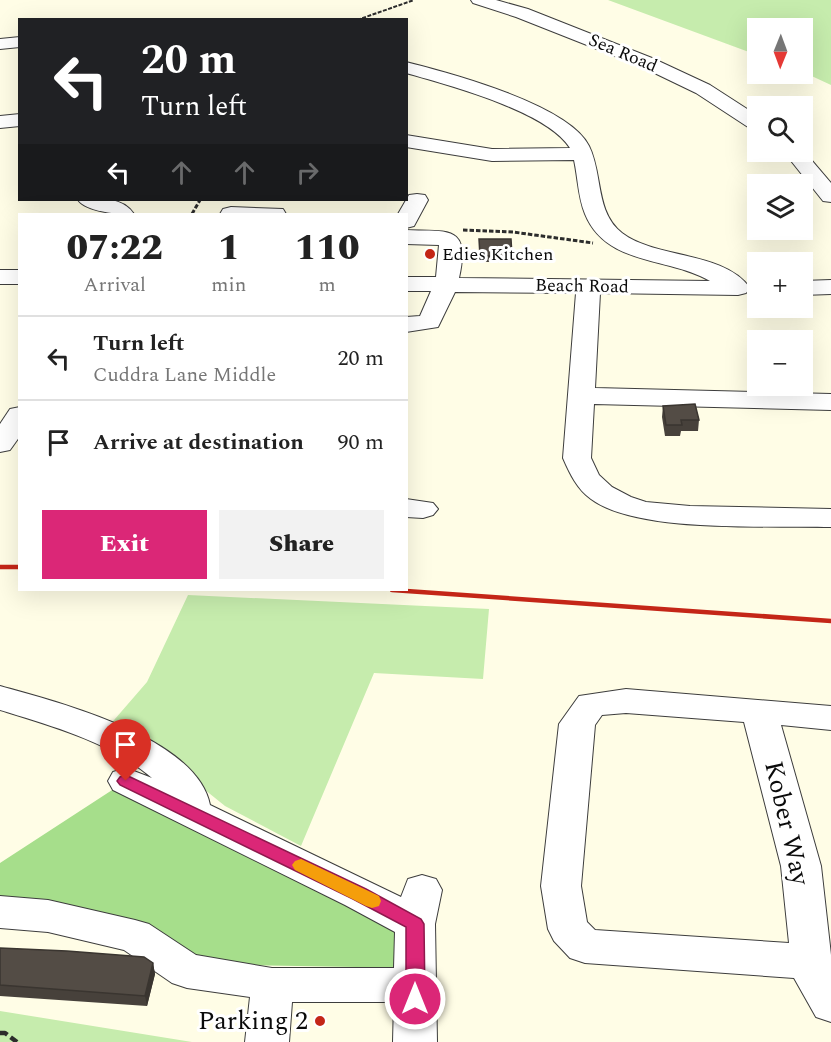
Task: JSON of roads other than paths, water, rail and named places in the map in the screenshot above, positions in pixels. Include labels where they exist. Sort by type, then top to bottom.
[{"type":"street","name":"Sea Road","points":[[479,0],[522,13],[646,62],[703,89],[747,118]]},
{"type":"street","points":[[0,45],[18,42]]},
{"type":"street","points":[[408,69],[491,94],[541,116],[566,130],[578,144],[582,154],[597,219],[610,235],[634,249],[698,266],[747,288]]},
{"type":"street","points":[[0,122],[18,120]]},
{"type":"street","points":[[408,141],[492,155],[582,154]]},
{"type":"street","points":[[802,162],[831,196]]},
{"type":"street","points":[[408,217],[417,200]]},
{"type":"street","points":[[92,201],[116,208],[122,213]]},
{"type":"street","points":[[408,237],[441,238],[450,241],[448,285],[418,324]]},
{"type":"street","points":[[0,277],[18,277]]},
{"type":"street","name":"Beach Road","points":[[408,284],[747,288]]},
{"type":"street","points":[[588,286],[577,458],[580,468],[595,489],[611,500],[639,509],[673,515],[831,518]]},
{"type":"street","points":[[813,288],[831,287]]},
{"type":"street","points":[[582,396],[831,402]]},
{"type":"street","points":[[0,444],[18,418]]},
{"type":"street","points":[[0,698],[91,726],[136,750],[174,776],[189,796],[192,813]]},
{"type":"street","points":[[811,962],[585,946],[568,929],[561,886],[577,724],[591,704],[626,701],[831,718]]},
{"type":"street","name":"Kober Way","points":[[759,711],[801,866],[811,962],[816,980],[831,1004]]},
{"type":"street","points":[[126,781],[359,894],[419,907],[415,985],[416,1042]]},
{"type":"street","points":[[0,912],[48,916],[135,936],[187,971],[272,985],[415,985]]},
{"type":"street","points":[[267,1042],[272,985]]},
{"type":"railway","points":[[0,567],[18,567]]},
{"type":"railway","points":[[406,591],[831,621]]},
{"type":"place","name":"Edies Kitchen","points":[[430,254]]},
{"type":"place","name":"Parking 2","points":[[320,1021]]}]
